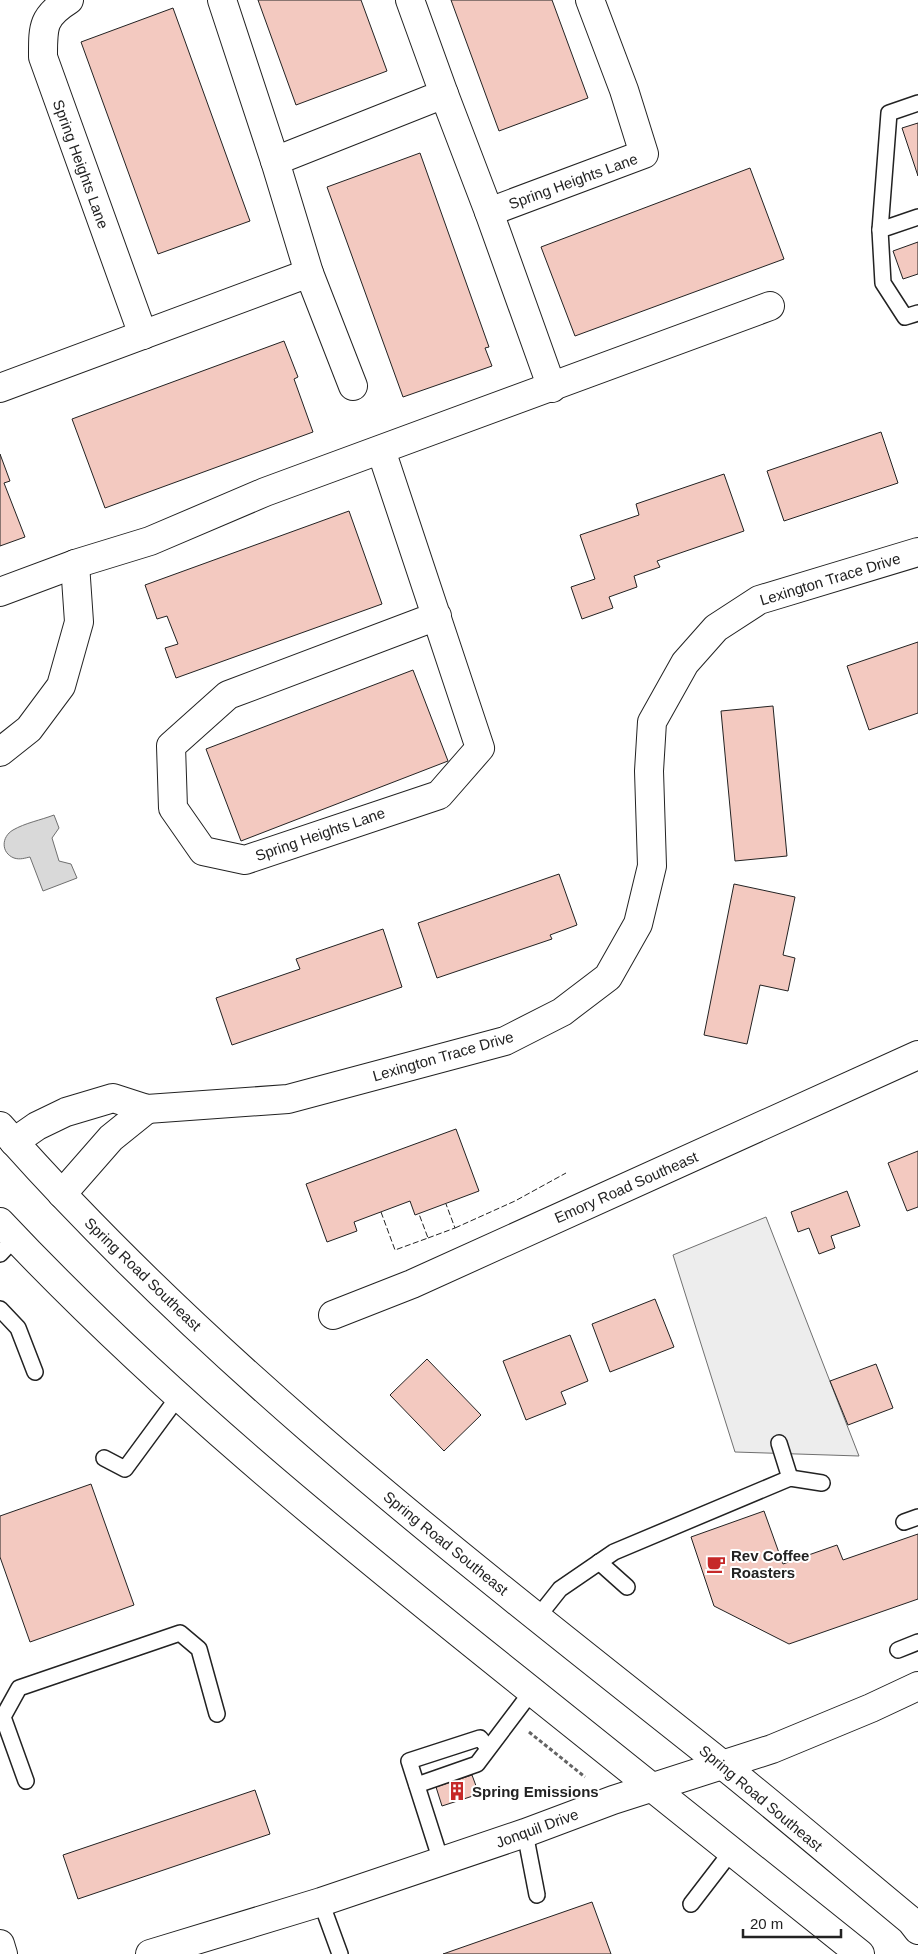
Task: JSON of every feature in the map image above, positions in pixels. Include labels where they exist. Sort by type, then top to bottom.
[{"type":"street","name":"Spring Heights Lane","points":[[69,0],[54,10],[43,30],[43,57],[143,335]]},
{"type":"street","points":[[222,0],[275,161],[309,273],[353,386]]},
{"type":"street","name":"Spring Heights Lane","points":[[410,0],[552,388]]},
{"type":"street","name":"Spring Heights Lane","points":[[489,212],[644,154],[624,90],[590,0]]},
{"type":"street","points":[[275,161],[444,94]]},
{"type":"street","points":[[0,388],[309,273]]},
{"type":"street","points":[[0,592],[75,564],[150,541],[265,492],[552,388],[770,306]]},
{"type":"street","name":"Spring Heights Lane","points":[[381,450],[480,748],[439,795],[350,823],[246,860],[203,851],[173,808],[171,746],[228,695],[436,616]]},
{"type":"street","name":"Lexington Trace Drive","points":[[7,1134],[37,1126],[66,1112],[114,1098],[147,1109],[288,1099],[504,1041],[562,1012],[608,977],[638,924],[652,866],[649,771],[652,722],[685,663],[716,628],[759,600],[918,552]]},
{"type":"street","points":[[1,753],[29,729],[61,686],[79,622],[75,564]]},
{"type":"street","name":"Emory Road Southeast","points":[[333,1315],[412,1284],[918,1055]]},
{"type":"street","points":[[62,1194],[111,1138],[147,1109]]},
{"type":"street","name":"Spring Road Southeast","points":[[7,1134],[62,1194],[172,1305],[280,1404],[366,1478],[537,1618],[722,1765],[911,1921],[918,1930]]},
{"type":"street","points":[[5,1238],[83,1307],[178,1398],[347,1543],[860,1954]]},
{"type":"street","name":"Jonquil Drive","points":[[150,1954],[321,1902],[788,1742],[871,1708],[918,1686]]},
{"type":"lane","points":[[918,103],[889,113],[880,230],[883,284],[905,318],[918,313]]},
{"type":"lane","points":[[880,230],[918,218]]},
{"type":"lane","points":[[0,1309],[18,1328],[35,1372]]},
{"type":"lane","points":[[104,1458],[125,1469],[178,1398]]},
{"type":"lane","points":[[779,1443],[790,1478]]},
{"type":"lane","points":[[537,1618],[560,1589],[614,1552],[790,1478],[822,1483]]},
{"type":"lane","points":[[599,1562],[627,1588]]},
{"type":"lane","points":[[26,1781],[3,1716],[19,1688],[180,1633],[199,1648],[217,1714]]},
{"type":"lane","points":[[898,1650],[918,1642]]},
{"type":"lane","points":[[417,1786],[477,1764],[532,1691]]},
{"type":"lane","points":[[441,1861],[410,1761],[480,1738],[488,1748]]},
{"type":"lane","points":[[526,1833],[537,1895]]},
{"type":"lane","points":[[692,1904],[731,1852]]},
{"type":"lane","points":[[321,1902],[340,1954]]},
{"type":"shaded area","points":[[54,815],[59,828],[52,838],[59,861],[71,864],[77,878],[43,891],[30,857],[14,858],[10,856],[4,845],[6,837],[13,830]]},
{"type":"shaded area","points":[[766,1217],[859,1456],[735,1452],[673,1255]]},
{"type":"building","points":[[258,0],[361,0],[387,71],[296,105]]},
{"type":"building","points":[[451,0],[552,0],[588,98],[499,131]]},
{"type":"building","points":[[173,8],[250,221],[158,254],[81,42]]},
{"type":"building","points":[[918,123],[918,176],[902,128]]},
{"type":"building","points":[[420,153],[489,347],[485,348],[492,366],[403,397],[327,187]]},
{"type":"building","points":[[750,168],[784,259],[575,336],[541,247]]},
{"type":"building","points":[[918,242],[918,274],[903,279],[893,251]]},
{"type":"building","points":[[284,341],[298,377],[294,379],[313,432],[105,508],[72,419]]},
{"type":"building","points":[[881,432],[898,483],[784,521],[767,471]]},
{"type":"building","points":[[0,454],[10,481],[4,483],[25,537],[0,546]]},
{"type":"building","points":[[724,474],[744,531],[657,561],[660,567],[634,576],[637,587],[609,597],[613,608],[582,619],[571,587],[595,579],[580,535],[639,515],[636,504]]},
{"type":"building","points":[[349,511],[382,604],[176,678],[165,648],[178,644],[167,616],[157,619],[145,585]]},
{"type":"building","points":[[918,642],[918,713],[869,730],[847,666]]},
{"type":"building","points":[[413,670],[448,761],[241,841],[206,749]]},
{"type":"building","points":[[773,706],[787,856],[735,861],[721,711]]},
{"type":"building","points":[[559,874],[577,925],[550,935],[552,939],[437,978],[418,923]]},
{"type":"building","points":[[734,884],[795,897],[783,955],[795,958],[788,991],[760,985],[747,1044],[704,1035]]},
{"type":"building","points":[[383,929],[402,987],[232,1045],[216,998],[300,969],[296,959]]},
{"type":"building","points":[[456,1129],[479,1191],[415,1215],[410,1201],[354,1222],[357,1231],[327,1242],[306,1184]]},
{"type":"building","points":[[918,1151],[918,1207],[907,1211],[888,1163]]},
{"type":"building","points":[[847,1191],[860,1226],[831,1236],[835,1248],[819,1254],[809,1228],[798,1232],[791,1212]]},
{"type":"building","points":[[655,1299],[674,1347],[610,1372],[592,1324]]},
{"type":"building","points":[[570,1335],[588,1381],[561,1392],[566,1404],[526,1420],[503,1361]]},
{"type":"building","points":[[427,1359],[481,1415],[444,1451],[390,1395]]},
{"type":"building","points":[[876,1364],[893,1408],[848,1425],[830,1381]]},
{"type":"building","points":[[91,1484],[134,1605],[30,1642],[0,1557],[0,1516]]},
{"type":"building","points":[[764,1511],[783,1564],[837,1545],[843,1560],[918,1534],[918,1599],[789,1644],[714,1606],[691,1537]]},
{"type":"building","name":"Spring Emissions","points":[[472,1775],[479,1794],[442,1806],[436,1787]]},
{"type":"building","points":[[255,1790],[270,1834],[78,1899],[63,1855]]},
{"type":"building","points":[[592,1902],[611,1954],[443,1954]]},
{"type":"fence","points":[[455,1228],[515,1201],[566,1173]]},
{"type":"fence","points":[[428,1238],[455,1228],[446,1204]]},
{"type":"fence","points":[[381,1212],[395,1250],[428,1238],[419,1214]]},
{"type":"place","name":"Rev Coffee Roasters","points":[[716,1564]]},
{"type":"place","name":"Spring Emissions","points":[[457,1791]]}]
